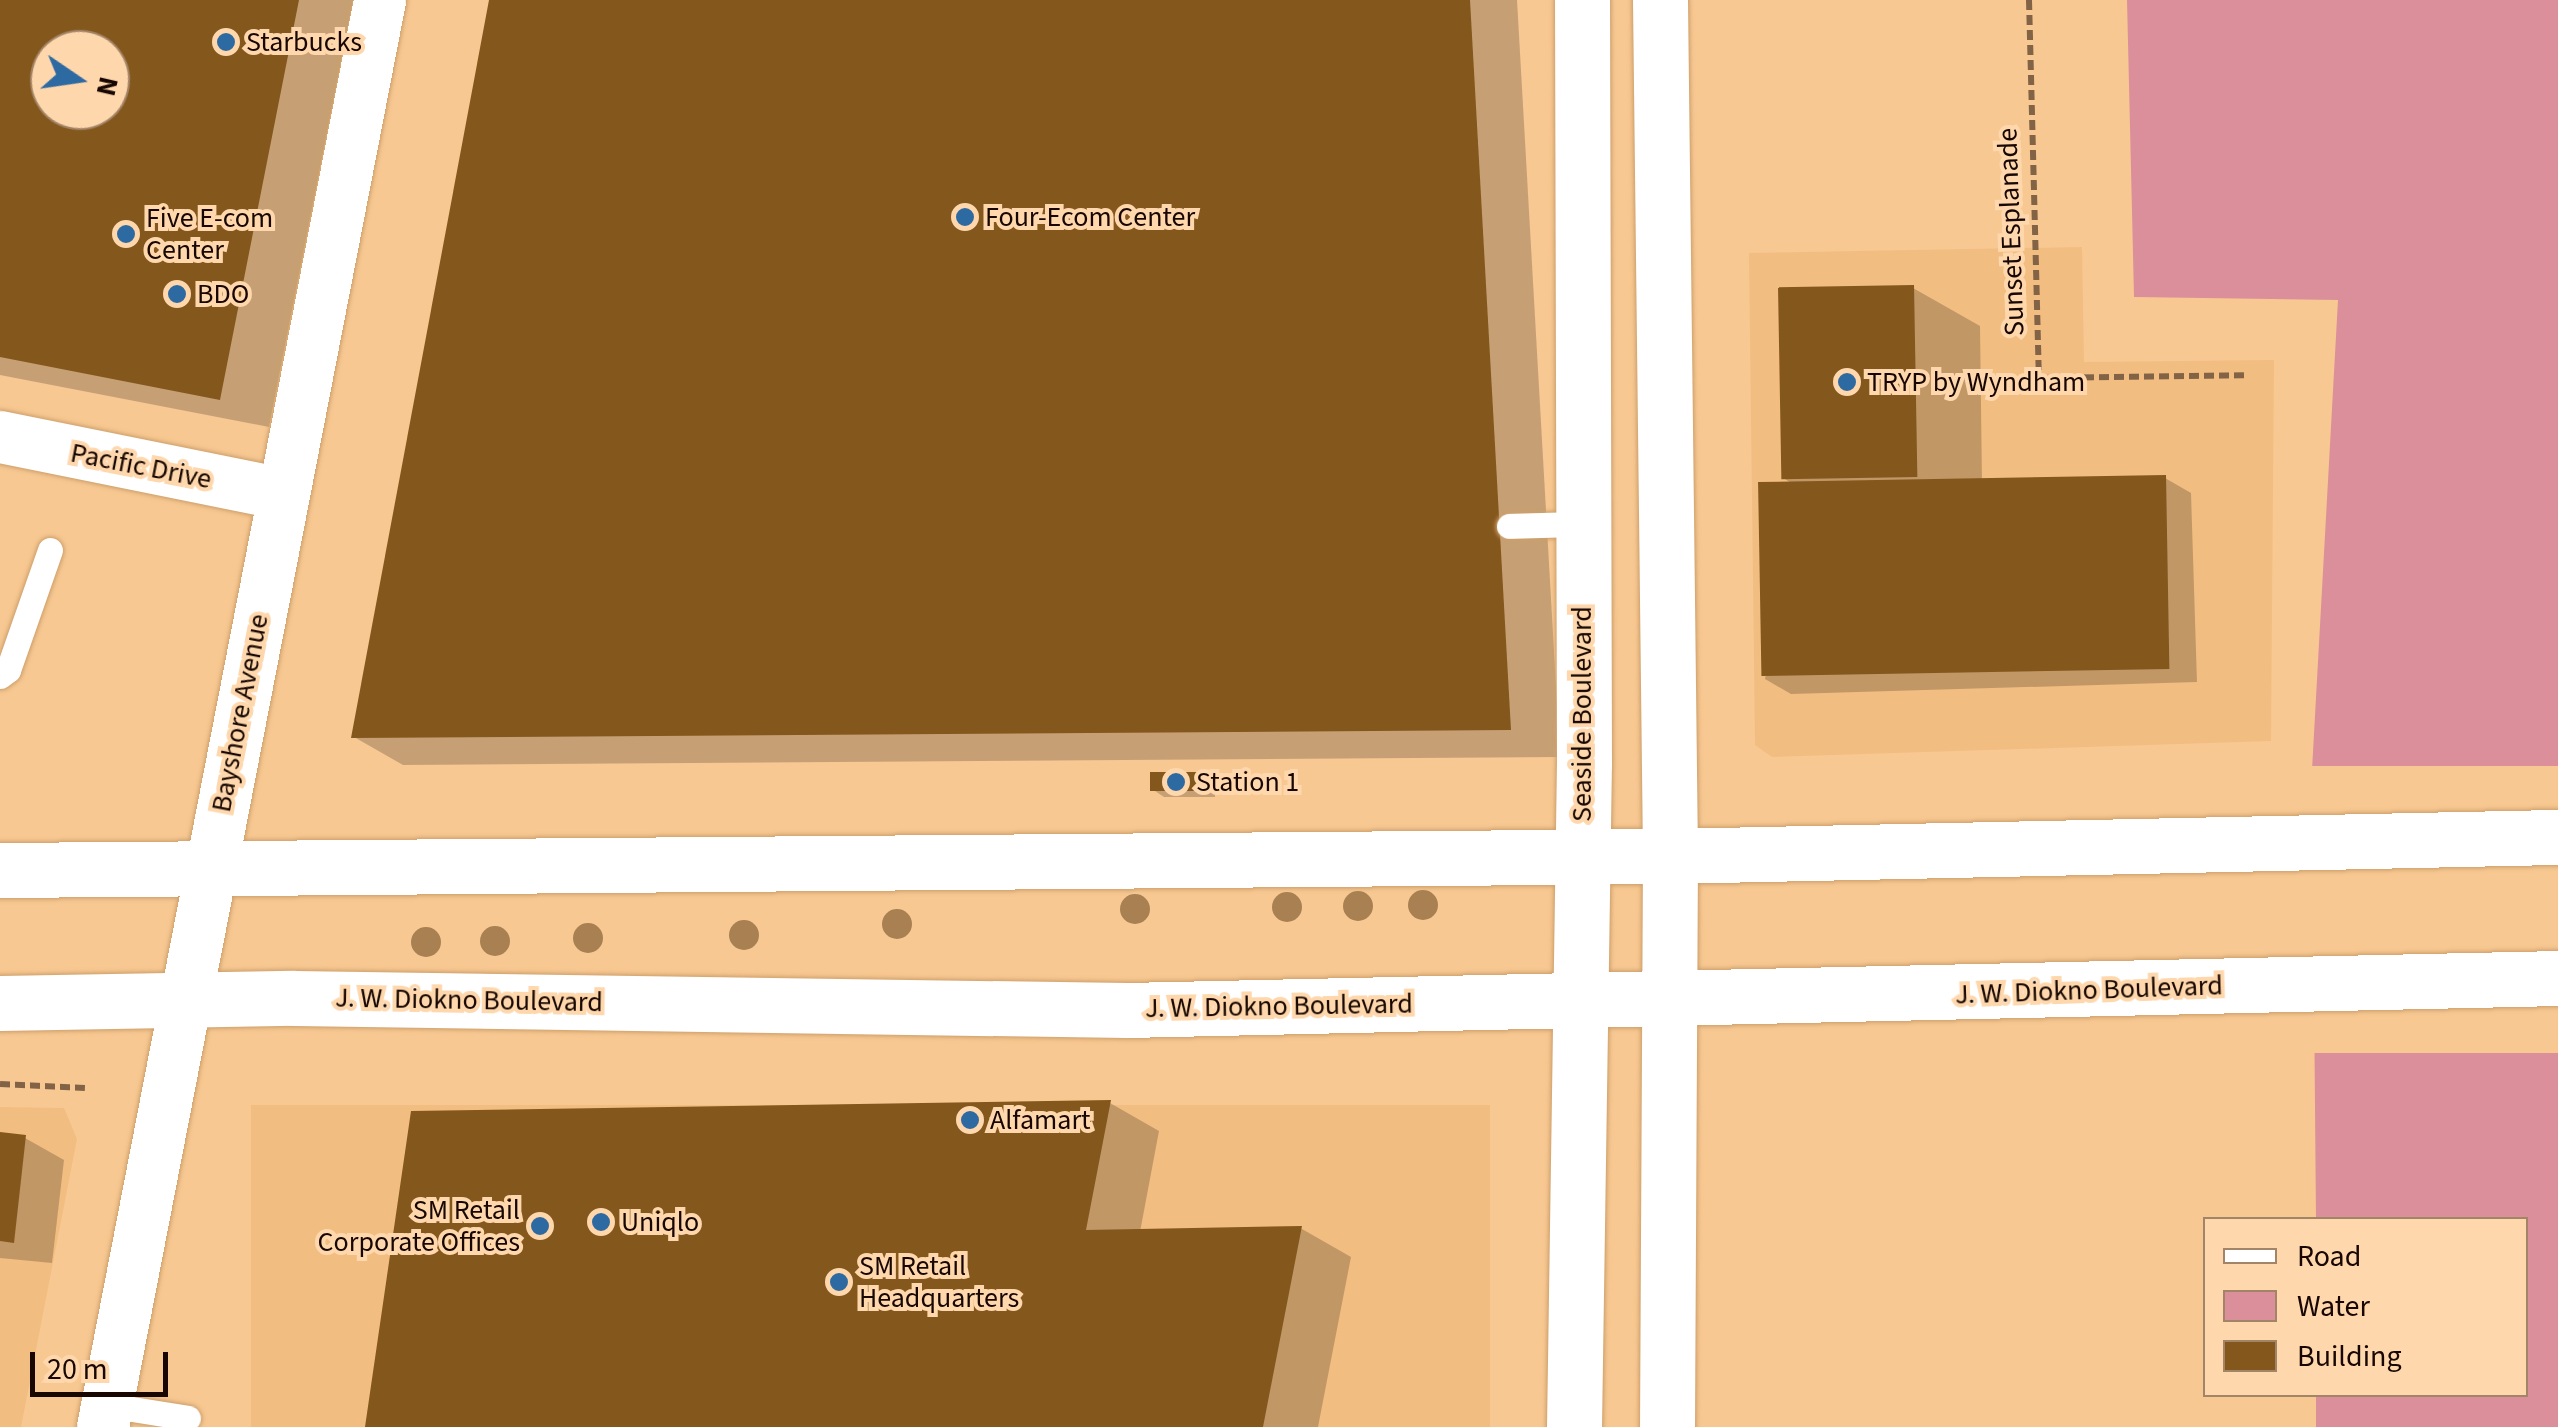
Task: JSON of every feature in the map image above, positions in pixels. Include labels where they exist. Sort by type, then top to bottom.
[{"type":"street","name":"Bayshore Avenue","points":[[106,1416],[380,0]]},
{"type":"street","name":"Seaside Boulevard","points":[[1574,1427],[1581,1000],[1582,0]]},
{"type":"street","points":[[1660,0],[1670,856],[1666,1427]]},
{"type":"street","name":"Pacific Drive","points":[[0,437],[282,494]]},
{"type":"street","points":[[0,870],[1670,856],[2558,837]]},
{"type":"street","name":"J. W. Diokno Boulevard","points":[[0,1003],[185,999],[1128,1010],[2558,978]]},
{"type":"lane","points":[[1510,526],[1582,524]]},
{"type":"lane","points":[[0,676],[8,670],[50,550]]},
{"type":"lane","points":[[106,1416],[188,1418]]},
{"type":"path","name":"Sunset Esplanade","points":[[2029,0],[2039,378],[2244,375]]},
{"type":"path","points":[[0,1084],[85,1088]]},
{"type":"shaded area","points":[[2082,247],[2084,362],[2274,360],[2271,741],[1772,757],[1755,745],[1749,253]]},
{"type":"shaded area","name":"SM Retail Headquarters","points":[[251,1105],[1490,1105],[1490,1427],[251,1427]]},
{"type":"shaded area","points":[[0,1107],[64,1108],[77,1139],[21,1427],[0,1427]]},
{"type":"water","points":[[2127,0],[2558,0],[2558,1427],[2316,1427],[2316,1397],[2528,1397],[2528,1217],[2316,1217],[2312,770],[2338,300],[2134,297]]},
{"type":"pier","points":[[2307,766],[2558,766],[2558,1053],[2307,1053]]},
{"type":"building","name":"Five E-com Center","points":[[0,0],[299,0],[220,400],[0,357]]},
{"type":"building","name":"Four-Ecom Center","points":[[489,0],[1470,0],[1511,730],[351,738]]},
{"type":"building","name":"TRYP by Wyndham","points":[[1914,285],[1917,477],[1781,479],[1778,287]]},
{"type":"building","points":[[2166,475],[2169,669],[1761,676],[1758,482]]},
{"type":"building","name":"Station 1","points":[[1150,772],[1203,772],[1203,791],[1150,791]]},
{"type":"building","name":"SM Retail Headquarters","points":[[1111,1100],[1086,1230],[1302,1226],[1263,1427],[365,1427],[411,1111]]},
{"type":"building","points":[[0,1132],[26,1135],[14,1243],[0,1241]]},
{"type":"place","name":"Starbucks","points":[[226,42]]},
{"type":"place","name":"Four-Ecom Center","points":[[965,217]]},
{"type":"place","name":"Five E-com Center","points":[[126,234]]},
{"type":"place","name":"BDO","points":[[177,294]]},
{"type":"place","name":"TRYP by Wyndham","points":[[1847,382]]},
{"type":"place","name":"Station 1","points":[[1176,782]]},
{"type":"place","name":"Alfamart","points":[[970,1120]]},
{"type":"place","name":"Uniqlo","points":[[601,1222]]},
{"type":"place","name":"SM Retail Corporate Offices","points":[[540,1226]]},
{"type":"place","name":"SM Retail Headquarters","points":[[839,1282]]}]
